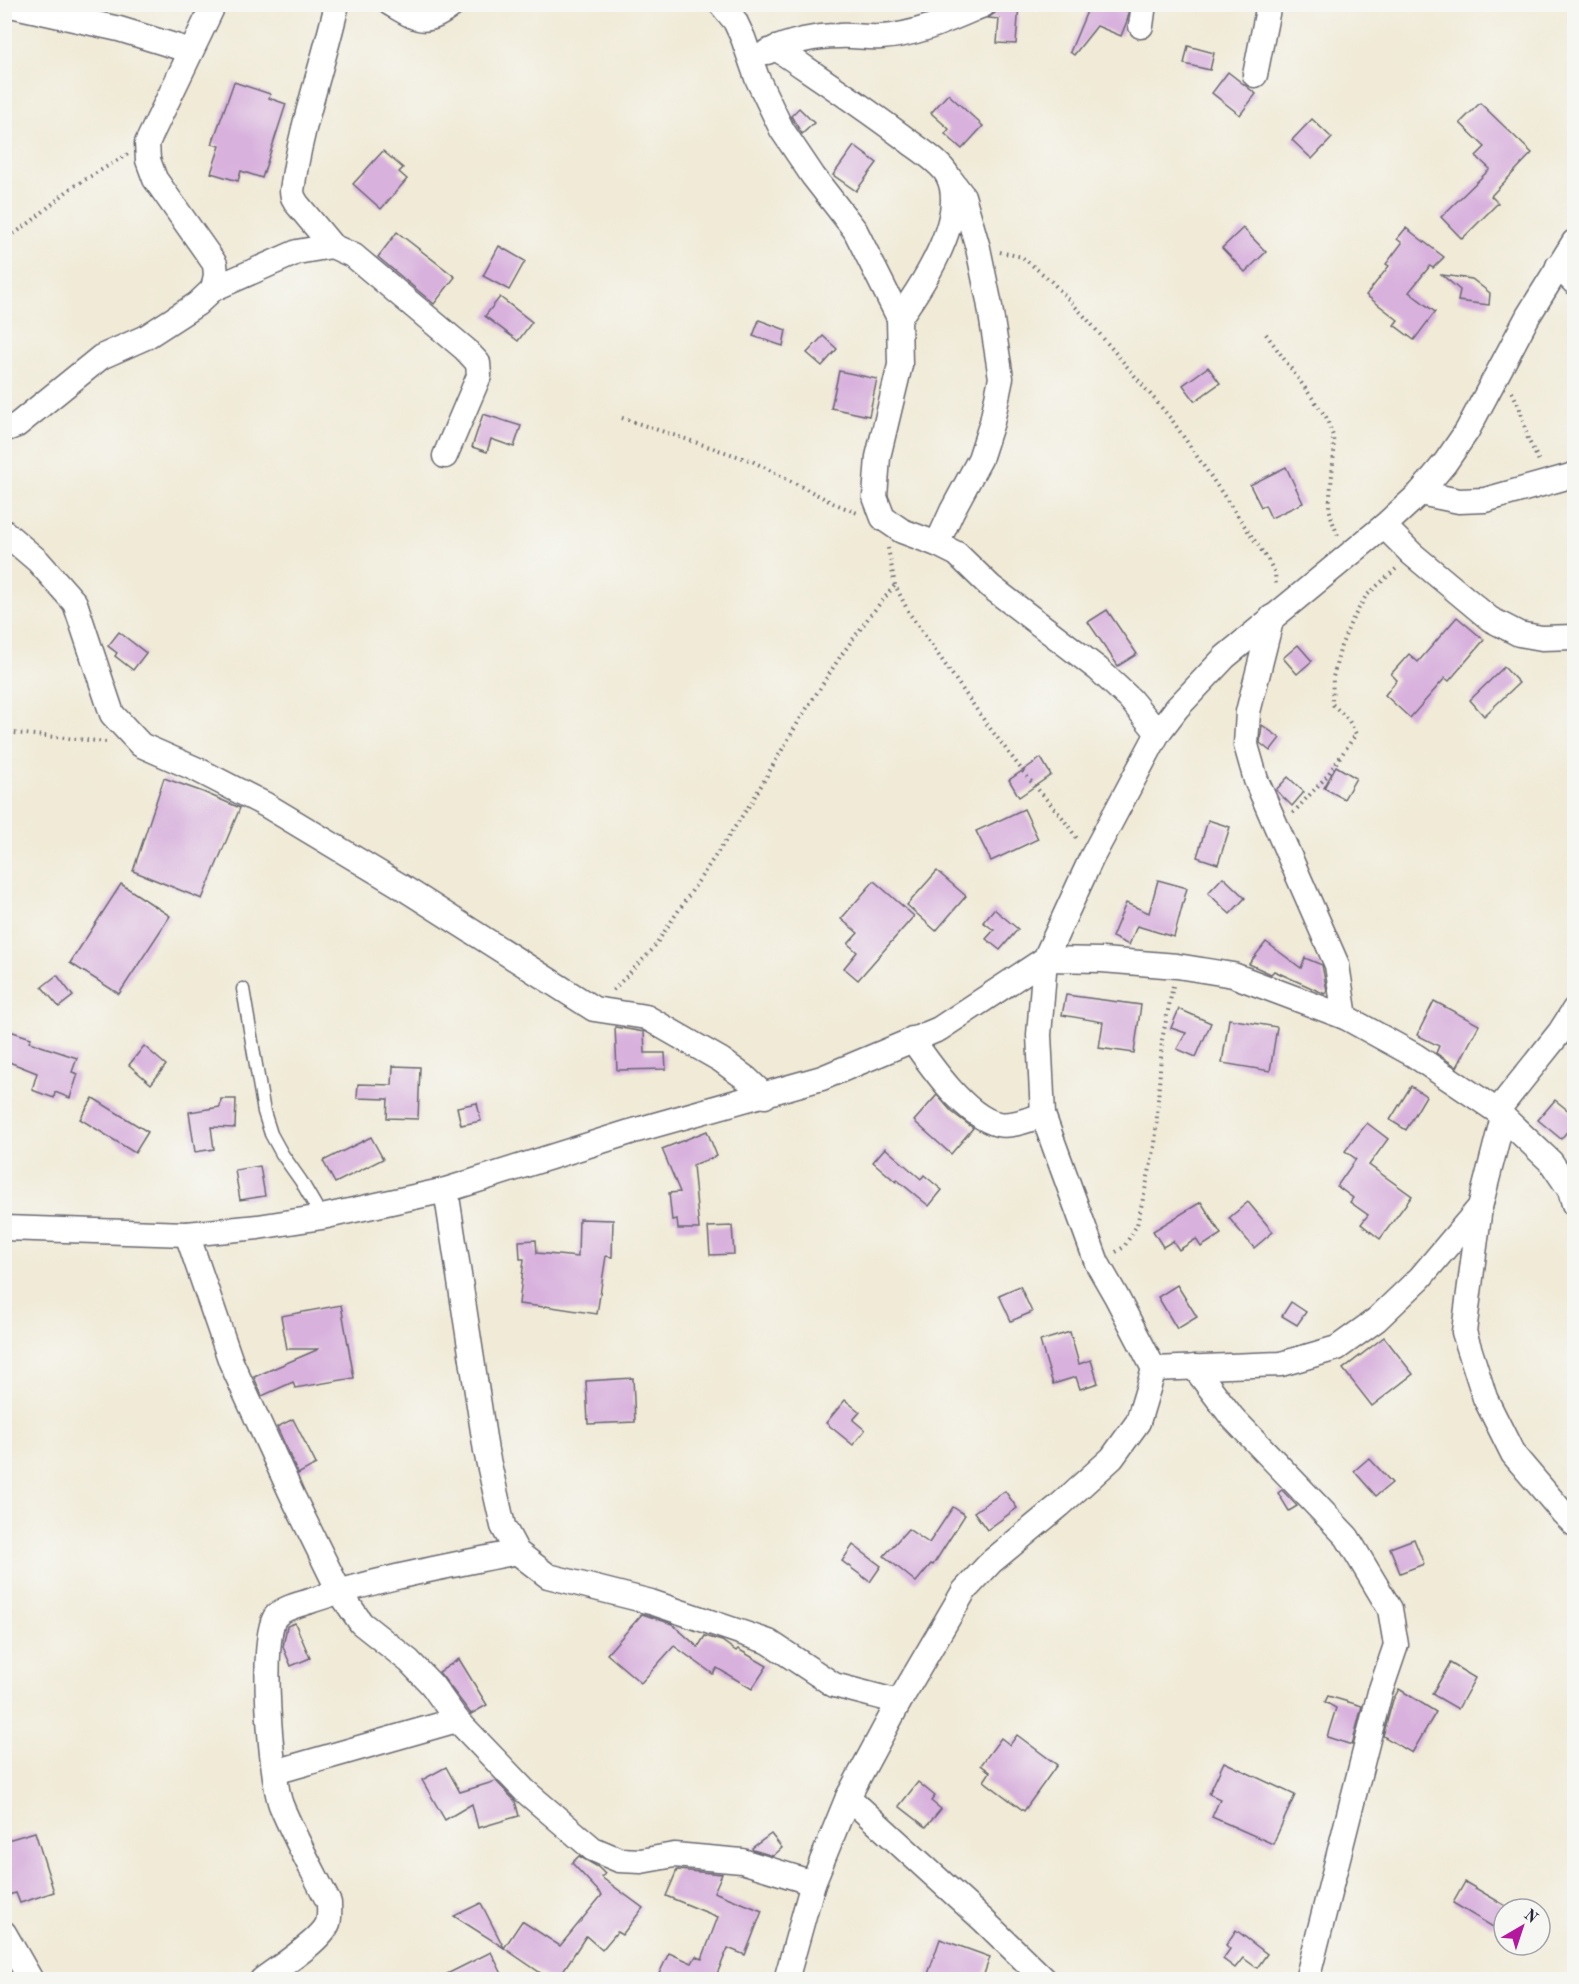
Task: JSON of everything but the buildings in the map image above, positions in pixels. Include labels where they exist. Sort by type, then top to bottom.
[{"type":"street","points":[[6,4],[119,29],[191,51]]},
{"type":"street","points":[[213,289],[216,275],[215,264],[155,178],[147,160],[147,143],[214,4]]},
{"type":"street","points":[[338,4],[304,124],[292,197],[332,246],[354,256],[465,349],[478,363],[479,376],[445,456]]},
{"type":"street","points":[[391,4],[424,20],[439,15],[454,4]]},
{"type":"street","points":[[721,4],[735,21],[765,96],[782,130],[813,176],[855,230],[899,318],[900,365],[878,457],[875,496],[883,521],[957,554],[991,586],[1098,669],[1130,699],[1158,733]]},
{"type":"street","points":[[1255,75],[1269,4]]},
{"type":"street","points":[[751,59],[776,48],[815,37],[882,37],[916,31],[947,21],[983,5]]},
{"type":"street","points":[[776,48],[932,159],[963,196],[978,248],[1001,378],[992,422],[980,459],[937,544]]},
{"type":"street","points":[[899,318],[919,289],[945,239],[953,202],[948,176]]},
{"type":"street","points":[[786,1980],[813,1882],[848,1797],[899,1702],[964,1591],[991,1562],[1112,1458],[1138,1422],[1154,1369],[1097,1263],[1043,1115],[1039,1035],[1046,959],[1091,859],[1158,733],[1177,708],[1216,666],[1384,526],[1420,493],[1445,463],[1467,430],[1501,370],[1528,316],[1566,274],[1575,242]]},
{"type":"street","points":[[4,430],[17,424],[101,357],[146,338],[197,304],[213,289],[297,252],[332,246]]},
{"type":"street","points":[[1420,493],[1459,501],[1485,500],[1575,475]]},
{"type":"street","points":[[1384,526],[1412,554],[1490,619],[1518,634],[1542,638],[1575,637]]},
{"type":"street","points":[[4,532],[38,561],[75,603],[112,714],[141,745],[198,770],[266,805],[399,885],[594,1009],[645,1017],[721,1060],[765,1096]]},
{"type":"street","points":[[1272,617],[1248,712],[1246,745],[1256,780],[1277,832],[1337,965],[1345,1017]]},
{"type":"street","points":[[4,1228],[187,1234],[258,1227],[322,1217],[446,1190],[630,1132],[765,1096],[822,1078],[939,1029],[1046,959],[1102,960],[1177,966],[1233,975],[1345,1017],[1414,1055],[1500,1114],[1551,1162],[1570,1190],[1575,1204]]},
{"type":"street","points":[[1575,1010],[1500,1114],[1480,1207],[1464,1332],[1485,1398],[1513,1454],[1575,1524]]},
{"type":"street","points":[[912,1039],[933,1069],[976,1113],[998,1124],[1015,1124],[1043,1115]]},
{"type":"street","points":[[446,1190],[486,1451],[503,1526],[517,1552],[548,1576],[651,1602],[769,1642],[834,1685],[899,1702]]},
{"type":"street","points":[[1154,1369],[1281,1364],[1337,1348],[1376,1320],[1420,1278],[1480,1207]]},
{"type":"street","points":[[187,1234],[231,1362],[339,1591],[361,1623],[409,1661],[432,1684],[457,1720],[525,1791],[593,1849],[619,1860],[641,1861],[674,1854],[741,1861],[813,1882]]},
{"type":"street","points":[[1194,1367],[1232,1417],[1347,1536],[1390,1609],[1396,1644],[1380,1692],[1307,1980]]},
{"type":"street","points":[[262,1980],[318,1936],[327,1925],[330,1915],[329,1903],[281,1803],[275,1772],[269,1732],[267,1647],[276,1616],[290,1607],[339,1591],[517,1552]]},
{"type":"street","points":[[275,1772],[457,1720]]},
{"type":"street","points":[[848,1797],[1045,1980]]},
{"type":"street","points":[[4,1933],[31,1980]]},
{"type":"lane","points":[[243,989],[264,1112],[271,1134],[322,1217]]},
{"type":"path","points":[[4,241],[71,188],[147,143]]},
{"type":"path","points":[[978,248],[1022,256],[1050,280],[1087,319],[1172,420],[1275,573],[1276,590],[1272,617]]},
{"type":"path","points":[[1266,334],[1326,417],[1334,436],[1329,507],[1337,535],[1351,553]]},
{"type":"path","points":[[1501,370],[1519,406],[1528,439],[1546,482]]},
{"type":"path","points":[[622,418],[752,461],[833,503],[883,521],[895,585],[909,613],[987,723],[1028,778],[1062,817],[1091,859]]},
{"type":"path","points":[[1277,832],[1327,776],[1356,734],[1348,720],[1332,704],[1333,676],[1341,646],[1366,596],[1412,554]]},
{"type":"path","points":[[594,1009],[652,950],[751,803],[800,719],[840,657],[869,616],[895,585]]},
{"type":"path","points":[[4,738],[14,733],[141,745]]},
{"type":"path","points":[[1097,1263],[1124,1247],[1137,1225],[1155,1146],[1162,1040],[1177,966]]}]
